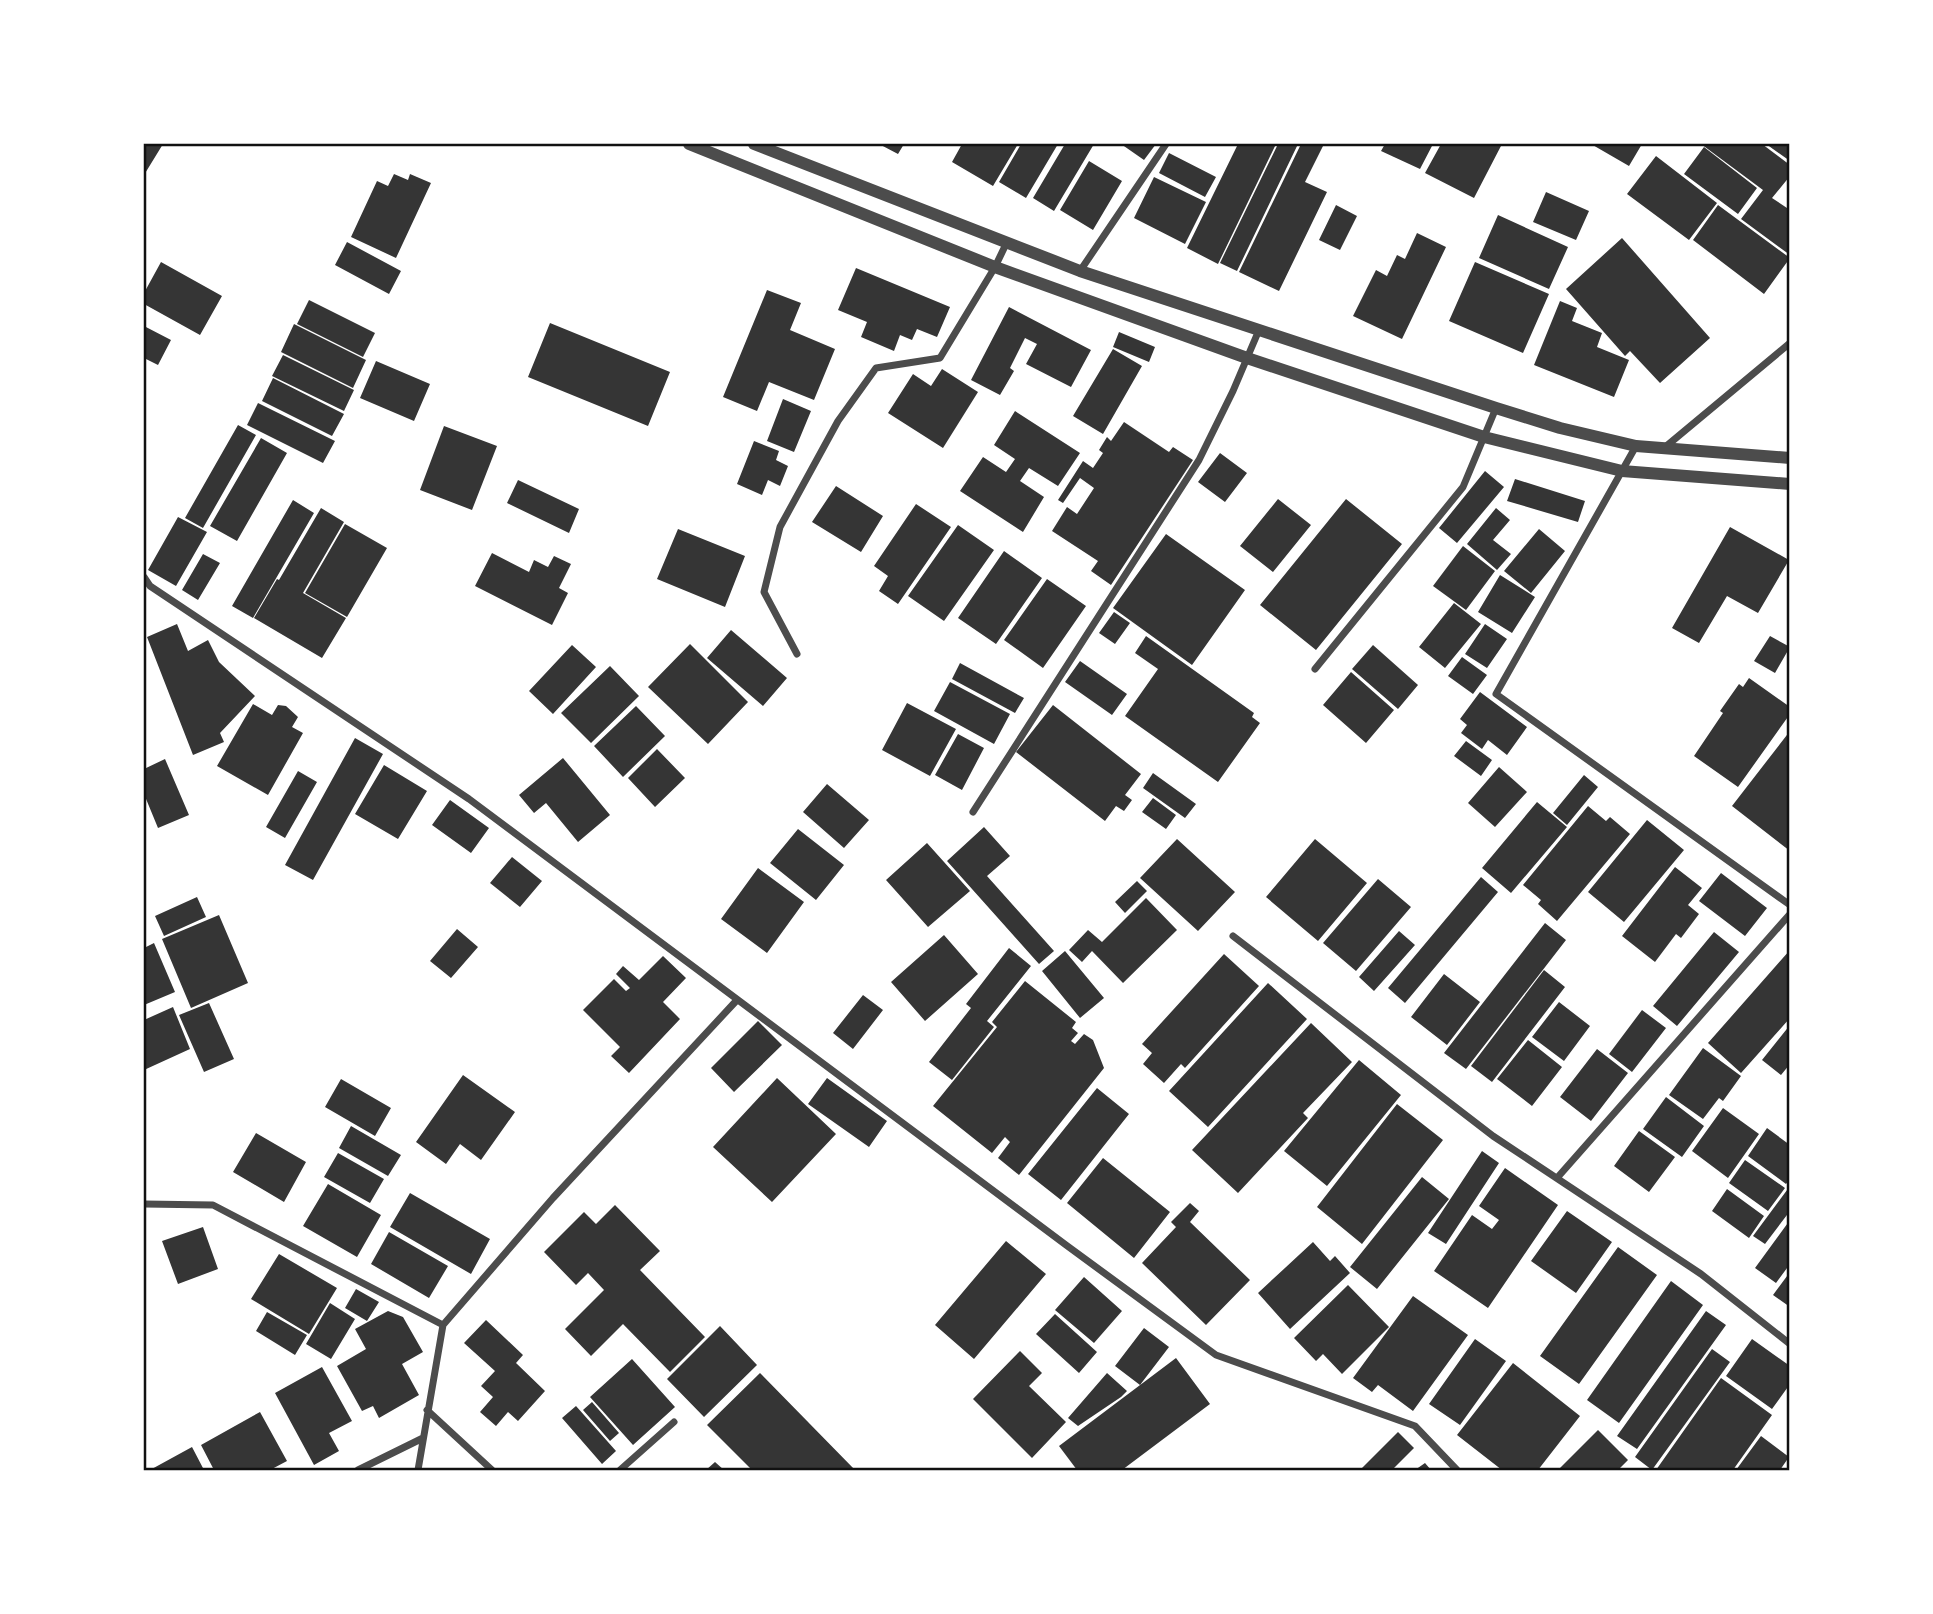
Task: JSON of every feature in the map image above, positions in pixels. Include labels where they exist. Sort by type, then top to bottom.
[{"type":"street","points":[[689,144],[995,267],[1247,358],[1484,437],[1622,471],[1790,484]]},
{"type":"street","points":[[754,144],[1080,271],[1560,428],[1636,446],[1790,458]]},
{"type":"street","points":[[1080,271],[1166,144]]},
{"type":"street","points":[[797,654],[764,592],[780,527],[838,421],[876,368],[940,358],[995,267],[1007,242]]},
{"type":"street","points":[[973,812],[1199,460],[1259,330]]},
{"type":"street","points":[[1664,448],[1790,343]]},
{"type":"street","points":[[1315,669],[1464,487],[1496,408]]},
{"type":"street","points":[[1636,446],[1496,694],[1790,905]]},
{"type":"street","points":[[144,577],[150,586],[469,799],[1216,1355],[1415,1426],[1457,1471]]},
{"type":"street","points":[[1557,1178],[1790,914]]},
{"type":"street","points":[[1233,936],[1493,1136],[1701,1274],[1790,1344]]},
{"type":"street","points":[[418,1471],[443,1325],[553,1198],[737,1000]]},
{"type":"street","points":[[144,1204],[213,1205],[443,1325]]},
{"type":"street","points":[[427,1410],[492,1471]]},
{"type":"street","points":[[620,1471],[674,1422]]},
{"type":"street","points":[[358,1471],[423,1438]]},
{"type":"building","points":[[144,144],[163,144],[144,175]]},
{"type":"building","points":[[879,144],[904,144],[898,154]]},
{"type":"building","points":[[962,144],[1018,144],[993,186],[952,162]]},
{"type":"building","points":[[1021,144],[1058,144],[1026,198],[999,182]]},
{"type":"building","points":[[1065,144],[1094,144],[1054,211],[1033,198]]},
{"type":"building","points":[[1121,144],[1156,144],[1144,160]]},
{"type":"building","points":[[1238,144],[1276,144],[1218,264],[1187,248]]},
{"type":"building","points":[[1278,144],[1298,144],[1237,271],[1220,263]]},
{"type":"building","points":[[1301,144],[1324,144],[1305,182],[1327,192],[1279,291],[1239,272]]},
{"type":"building","points":[[1385,144],[1433,144],[1420,169],[1381,151]]},
{"type":"building","points":[[1441,144],[1502,144],[1474,198],[1425,173]]},
{"type":"building","points":[[1591,144],[1642,144],[1629,166]]},
{"type":"building","points":[[1701,144],[1762,144],[1790,165],[1790,176],[1772,198],[1790,210],[1790,255],[1741,219],[1763,190]]},
{"type":"building","points":[[1766,144],[1790,144],[1790,161]]},
{"type":"building","points":[[1704,147],[1757,188],[1738,214],[1684,174]]},
{"type":"building","points":[[1169,153],[1216,177],[1205,197],[1159,173]]},
{"type":"building","points":[[1656,156],[1717,203],[1689,240],[1627,194]]},
{"type":"building","points":[[1089,161],[1122,181],[1093,230],[1060,210]]},
{"type":"building","points":[[394,174],[408,180],[410,174],[431,183],[396,258],[351,237],[377,181],[388,186]]},
{"type":"building","points":[[1154,177],[1206,202],[1185,244],[1134,218]]},
{"type":"building","points":[[1546,192],[1589,211],[1576,240],[1533,222]]},
{"type":"building","points":[[1336,205],[1357,216],[1340,250],[1319,240]]},
{"type":"building","points":[[1718,205],[1790,258],[1764,294],[1693,240]]},
{"type":"building","points":[[1498,215],[1568,247],[1549,289],[1479,258]]},
{"type":"building","points":[[1417,233],[1446,247],[1402,339],[1353,316],[1376,270],[1387,276],[1397,255],[1405,259]]},
{"type":"building","points":[[1622,238],[1710,338],[1660,383],[1630,351],[1625,356],[1566,289]]},
{"type":"building","points":[[347,242],[401,271],[389,294],[335,265]]},
{"type":"building","points":[[161,262],[222,296],[200,335],[144,304],[144,293]]},
{"type":"building","points":[[1475,262],[1549,294],[1523,353],[1449,321]]},
{"type":"building","points":[[856,268],[950,307],[937,337],[917,329],[912,340],[900,335],[894,351],[861,337],[867,322],[838,310]]},
{"type":"building","points":[[767,290],[801,303],[790,330],[835,349],[814,400],[769,382],[757,411],[723,397]]},
{"type":"building","points":[[309,300],[375,333],[363,357],[297,324]]},
{"type":"building","points":[[1560,301],[1577,308],[1572,321],[1602,333],[1597,347],[1629,360],[1614,397],[1534,365]]},
{"type":"building","points":[[1009,307],[1091,350],[1071,387],[1026,364],[1037,344],[1025,338],[1010,368],[1014,371],[1000,395],[971,380]]},
{"type":"building","points":[[550,323],[670,372],[648,426],[528,377]]},
{"type":"building","points":[[294,324],[366,360],[353,388],[281,352]]},
{"type":"building","points":[[144,326],[171,340],[158,365],[144,358]]},
{"type":"building","points":[[1119,332],[1155,347],[1149,362],[1113,347]]},
{"type":"building","points":[[1113,349],[1142,366],[1103,434],[1073,416]]},
{"type":"building","points":[[283,355],[354,390],[344,411],[272,376]]},
{"type":"building","points":[[376,361],[430,384],[414,421],[360,398]]},
{"type":"building","points":[[942,369],[978,392],[943,448],[888,413],[913,374],[931,386]]},
{"type":"building","points":[[273,378],[344,414],[332,436],[262,401]]},
{"type":"building","points":[[783,399],[811,411],[794,452],[767,441]]},
{"type":"building","points":[[258,403],[335,441],[323,463],[247,425]]},
{"type":"building","points":[[1015,411],[1080,453],[1058,486],[1029,468],[1020,481],[1044,497],[1023,532],[960,491],[983,457],[1006,472],[1015,459],[994,445]]},
{"type":"building","points":[[1124,422],[1169,452],[1173,447],[1193,460],[1111,585],[1091,571],[1098,561],[1052,531],[1067,507],[1077,514],[1094,488],[1080,478],[1063,503],[1058,500],[1083,461],[1093,468],[1103,453],[1099,450],[1107,437],[1111,441]]},
{"type":"building","points":[[238,425],[256,435],[203,528],[185,518]]},
{"type":"building","points":[[444,426],[497,446],[472,510],[420,490]]},
{"type":"building","points":[[261,438],[287,453],[237,541],[210,526]]},
{"type":"building","points":[[754,441],[779,451],[776,460],[788,466],[780,486],[768,480],[762,495],[737,484]]},
{"type":"building","points":[[1220,453],[1247,473],[1225,502],[1198,482]]},
{"type":"building","points":[[1485,471],[1504,487],[1457,543],[1439,528]]},
{"type":"building","points":[[1515,479],[1585,501],[1578,522],[1507,501]]},
{"type":"building","points":[[518,480],[579,509],[569,533],[507,503]]},
{"type":"building","points":[[836,486],[883,516],[861,552],[812,522]]},
{"type":"building","points":[[1278,499],[1311,525],[1273,572],[1240,546]]},
{"type":"building","points":[[1346,499],[1402,544],[1316,650],[1260,605]]},
{"type":"building","points":[[293,500],[314,513],[253,618],[232,606]]},
{"type":"building","points":[[916,504],[951,527],[898,604],[879,591],[888,576],[874,566]]},
{"type":"building","points":[[321,508],[344,522],[303,593],[346,618],[322,658],[254,618]]},
{"type":"building","points":[[1496,508],[1510,520],[1493,540],[1511,554],[1497,570],[1467,544]]},
{"type":"building","points":[[178,517],[207,532],[176,586],[148,570]]},
{"type":"building","points":[[345,524],[387,548],[347,617],[305,593]]},
{"type":"building","points":[[958,525],[994,550],[944,621],[908,596]]},
{"type":"building","points":[[1730,527],[1789,560],[1758,613],[1727,596],[1699,643],[1672,628]]},
{"type":"building","points":[[678,529],[745,556],[725,607],[657,579]]},
{"type":"building","points":[[1539,529],[1565,551],[1531,593],[1504,571]]},
{"type":"building","points":[[1166,534],[1245,590],[1192,665],[1113,608]]},
{"type":"building","points":[[1463,546],[1495,571],[1466,610],[1433,586]]},
{"type":"building","points":[[1004,551],[1042,578],[996,644],[958,618]]},
{"type":"building","points":[[492,553],[529,572],[534,560],[548,567],[554,556],[571,564],[559,588],[568,593],[552,625],[475,586]]},
{"type":"building","points":[[203,554],[220,563],[198,600],[182,590]]},
{"type":"building","points":[[1500,575],[1535,597],[1512,633],[1478,612]]},
{"type":"building","points":[[1047,579],[1086,606],[1043,668],[1004,640]]},
{"type":"building","points":[[1454,603],[1481,624],[1445,668],[1419,647]]},
{"type":"building","points":[[1114,612],[1130,623],[1115,644],[1099,633]]},
{"type":"building","points":[[177,624],[188,651],[208,640],[219,662],[255,696],[220,733],[224,742],[193,755],[147,637]]},
{"type":"building","points":[[1485,624],[1507,639],[1487,668],[1465,654]]},
{"type":"building","points":[[731,630],[787,678],[763,706],[707,658]]},
{"type":"building","points":[[1146,636],[1254,713],[1252,717],[1260,723],[1218,782],[1125,716],[1158,669],[1135,653]]},
{"type":"building","points":[[1770,636],[1790,647],[1775,673],[1754,661]]},
{"type":"building","points":[[690,644],[748,702],[708,744],[648,687]]},
{"type":"building","points":[[572,645],[596,667],[553,714],[529,691]]},
{"type":"building","points":[[1373,645],[1418,685],[1398,709],[1352,669]]},
{"type":"building","points":[[1462,657],[1487,675],[1473,694],[1448,676]]},
{"type":"building","points":[[1080,661],[1127,694],[1112,715],[1065,682]]},
{"type":"building","points":[[960,663],[1024,698],[1015,713],[952,679]]},
{"type":"building","points":[[610,666],[639,696],[591,743],[561,713]]},
{"type":"building","points":[[1351,672],[1394,710],[1366,743],[1323,705]]},
{"type":"building","points":[[1749,678],[1790,707],[1790,714],[1738,787],[1694,756],[1739,684],[1743,687]]},
{"type":"building","points":[[950,682],[1010,714],[994,744],[934,711]]},
{"type":"building","points":[[1480,692],[1527,727],[1507,755],[1488,740],[1482,749],[1461,733],[1467,725],[1460,719]]},
{"type":"building","points":[[907,703],[956,729],[930,776],[882,750]]},
{"type":"building","points":[[253,704],[272,715],[278,705],[286,706],[298,717],[292,727],[303,733],[268,795],[217,766]]},
{"type":"building","points":[[1053,705],[1141,774],[1125,795],[1132,800],[1124,811],[1116,806],[1105,821],[1016,752]]},
{"type":"building","points":[[636,706],[665,736],[623,777],[594,746]]},
{"type":"building","points":[[1790,731],[1790,851],[1732,806]]},
{"type":"building","points":[[958,734],[984,748],[962,790],[935,775]]},
{"type":"building","points":[[355,738],[383,754],[313,880],[285,865]]},
{"type":"building","points":[[1466,741],[1492,760],[1481,776],[1454,756]]},
{"type":"building","points":[[657,749],[685,778],[655,807],[628,778]]},
{"type":"building","points":[[563,758],[610,815],[578,842],[546,803],[534,813],[519,795]]},
{"type":"building","points":[[165,759],[189,815],[158,828],[144,794],[144,769]]},
{"type":"building","points":[[384,765],[427,791],[398,839],[355,814]]},
{"type":"building","points":[[1499,767],[1527,792],[1495,827],[1468,803]]},
{"type":"building","points":[[298,771],[317,782],[285,838],[266,827]]},
{"type":"building","points":[[1153,773],[1196,804],[1185,818],[1143,788]]},
{"type":"building","points":[[1584,775],[1598,787],[1567,825],[1553,813]]},
{"type":"building","points":[[827,784],[869,820],[844,848],[803,812]]},
{"type":"building","points":[[1153,798],[1176,815],[1166,829],[1142,812]]},
{"type":"building","points":[[450,800],[489,828],[471,853],[432,825]]},
{"type":"building","points":[[1537,802],[1567,827],[1511,893],[1482,868]]},
{"type":"building","points":[[1588,806],[1606,821],[1610,817],[1630,834],[1557,921],[1538,904],[1541,900],[1523,885]]},
{"type":"building","points":[[1647,820],[1684,850],[1624,922],[1588,892]]},
{"type":"building","points":[[984,827],[1010,856],[987,876],[1054,951],[1039,964],[947,861]]},
{"type":"building","points":[[798,829],[844,865],[816,900],[770,863]]},
{"type":"building","points":[[1177,839],[1235,892],[1198,931],[1140,878]]},
{"type":"building","points":[[1315,839],[1367,883],[1318,941],[1266,897]]},
{"type":"building","points":[[927,843],[970,891],[928,927],[886,880]]},
{"type":"building","points":[[512,857],[542,881],[520,907],[490,883]]},
{"type":"building","points":[[1675,867],[1702,888],[1688,905],[1699,914],[1681,938],[1676,934],[1655,962],[1622,936]]},
{"type":"building","points":[[758,868],[804,902],[767,953],[721,919]]},
{"type":"building","points":[[1721,873],[1767,908],[1745,936],[1699,901]]},
{"type":"building","points":[[1481,877],[1498,892],[1405,1003],[1388,988]]},
{"type":"building","points":[[1378,879],[1411,907],[1356,971],[1323,943]]},
{"type":"building","points":[[1137,881],[1147,891],[1125,913],[1115,902]]},
{"type":"building","points":[[197,897],[206,917],[164,936],[155,916]]},
{"type":"building","points":[[1146,898],[1177,930],[1123,983],[1092,951],[1082,962],[1069,950],[1088,930],[1102,942]]},
{"type":"building","points":[[219,915],[248,983],[191,1008],[162,939]]},
{"type":"building","points":[[1545,923],[1566,940],[1466,1069],[1444,1053]]},
{"type":"building","points":[[457,929],[478,947],[451,978],[430,961]]},
{"type":"building","points":[[1399,931],[1415,945],[1374,991],[1359,977]]},
{"type":"building","points":[[1714,932],[1739,952],[1677,1026],[1653,1006]]},
{"type":"building","points":[[944,935],[978,974],[925,1021],[891,982]]},
{"type":"building","points":[[154,943],[175,992],[144,1005],[144,948]]},
{"type":"building","points":[[1009,948],[1031,966],[987,1021],[994,1027],[952,1080],[929,1062],[971,1008],[966,1004]]},
{"type":"building","points":[[1790,950],[1790,1018],[1741,1073],[1708,1043]]},
{"type":"building","points":[[1065,951],[1104,998],[1080,1018],[1042,971]]},
{"type":"building","points":[[1224,954],[1259,986],[1185,1068],[1181,1064],[1164,1083],[1143,1064],[1152,1053],[1142,1044]]},
{"type":"building","points":[[663,956],[686,978],[663,1002],[680,1019],[629,1073],[611,1056],[620,1047],[583,1010],[614,979],[626,991],[630,988],[616,974],[623,966],[639,980]]},
{"type":"building","points":[[1544,970],[1565,987],[1492,1082],[1471,1066]]},
{"type":"building","points":[[1444,974],[1480,1002],[1447,1045],[1411,1017]]},
{"type":"building","points":[[1025,981],[1076,1022],[1072,1028],[1078,1033],[1071,1041],[1075,1044],[1084,1034],[1093,1040],[1104,1068],[1019,1175],[998,1158],[1010,1142],[1005,1137],[992,1153],[933,1106],[997,1027],[992,1022]]},
{"type":"building","points":[[1268,983],[1307,1019],[1208,1127],[1169,1091]]},
{"type":"building","points":[[863,995],[883,1010],[853,1049],[833,1033]]},
{"type":"building","points":[[1559,1002],[1590,1026],[1564,1061],[1532,1037]]},
{"type":"building","points":[[209,1003],[234,1059],[204,1072],[179,1015]]},
{"type":"building","points":[[173,1007],[190,1049],[144,1070],[144,1020]]},
{"type":"building","points":[[1642,1010],[1666,1028],[1632,1072],[1609,1054]]},
{"type":"building","points":[[758,1021],[782,1045],[734,1092],[711,1068]]},
{"type":"building","points":[[1311,1023],[1352,1062],[1303,1113],[1308,1118],[1238,1193],[1192,1150]]},
{"type":"building","points":[[1790,1025],[1790,1064],[1781,1075],[1762,1060]]},
{"type":"building","points":[[1528,1040],[1562,1067],[1532,1106],[1497,1079]]},
{"type":"building","points":[[1703,1048],[1741,1076],[1723,1101],[1719,1098],[1703,1119],[1669,1095]]},
{"type":"building","points":[[1597,1049],[1628,1073],[1591,1121],[1560,1097]]},
{"type":"building","points":[[1359,1060],[1401,1095],[1327,1186],[1284,1151]]},
{"type":"building","points":[[463,1075],[515,1112],[481,1160],[460,1144],[446,1164],[416,1142]]},
{"type":"building","points":[[777,1078],[836,1134],[772,1202],[713,1147]]},
{"type":"building","points":[[827,1078],[887,1121],[869,1147],[808,1104]]},
{"type":"building","points":[[341,1079],[391,1108],[375,1136],[325,1107]]},
{"type":"building","points":[[1097,1088],[1129,1114],[1061,1200],[1028,1174]]},
{"type":"building","points":[[1666,1097],[1704,1126],[1682,1157],[1643,1129]]},
{"type":"building","points":[[1397,1104],[1443,1140],[1362,1244],[1317,1207]]},
{"type":"building","points":[[1723,1108],[1759,1134],[1728,1178],[1692,1151]]},
{"type":"building","points":[[351,1126],[401,1155],[388,1176],[339,1148]]},
{"type":"building","points":[[1767,1128],[1790,1145],[1790,1179],[1786,1184],[1748,1156]]},
{"type":"building","points":[[1639,1131],[1675,1157],[1649,1192],[1614,1166]]},
{"type":"building","points":[[256,1133],[306,1162],[284,1202],[233,1172]]},
{"type":"building","points":[[1482,1151],[1499,1163],[1446,1244],[1428,1233]]},
{"type":"building","points":[[338,1153],[384,1179],[370,1203],[324,1177]]},
{"type":"building","points":[[1103,1158],[1170,1212],[1134,1258],[1067,1203]]},
{"type":"building","points":[[1745,1160],[1785,1188],[1768,1211],[1729,1183]]},
{"type":"building","points":[[1505,1168],[1558,1205],[1488,1308],[1434,1271],[1472,1215],[1492,1229],[1499,1220],[1479,1206]]},
{"type":"building","points":[[1422,1177],[1449,1199],[1377,1289],[1350,1267]]},
{"type":"building","points":[[328,1184],[381,1215],[357,1257],[303,1226]]},
{"type":"building","points":[[1790,1186],[1790,1211],[1765,1244],[1753,1236]]},
{"type":"building","points":[[1727,1189],[1764,1216],[1749,1238],[1712,1211]]},
{"type":"building","points":[[410,1193],[490,1239],[471,1274],[390,1227]]},
{"type":"building","points":[[1190,1203],[1199,1211],[1190,1222],[1250,1280],[1206,1325],[1142,1263],[1176,1227],[1171,1222]]},
{"type":"building","points":[[615,1205],[660,1251],[640,1270],[705,1337],[670,1372],[623,1324],[591,1356],[565,1329],[604,1290],[588,1273],[576,1285],[544,1252],[584,1212],[596,1224]]},
{"type":"building","points":[[1567,1211],[1612,1242],[1576,1293],[1531,1261]]},
{"type":"building","points":[[1790,1220],[1790,1264],[1776,1283],[1755,1268]]},
{"type":"building","points":[[203,1227],[218,1269],[178,1284],[162,1241]]},
{"type":"building","points":[[389,1232],[448,1266],[429,1298],[371,1264]]},
{"type":"building","points":[[1006,1241],[1046,1274],[974,1359],[935,1325]]},
{"type":"building","points":[[1313,1242],[1330,1261],[1335,1256],[1350,1273],[1290,1329],[1258,1293]]},
{"type":"building","points":[[1618,1247],[1657,1275],[1579,1384],[1540,1356]]},
{"type":"building","points":[[279,1254],[337,1288],[309,1334],[251,1299]]},
{"type":"building","points":[[1790,1272],[1790,1307],[1773,1295]]},
{"type":"building","points":[[1084,1277],[1122,1311],[1094,1343],[1055,1310]]},
{"type":"building","points":[[1671,1281],[1703,1305],[1619,1423],[1587,1400]]},
{"type":"building","points":[[1348,1285],[1389,1327],[1342,1374],[1323,1354],[1316,1361],[1294,1338]]},
{"type":"building","points":[[356,1289],[379,1302],[367,1321],[345,1308]]},
{"type":"building","points":[[1413,1296],[1468,1335],[1413,1411],[1378,1385],[1372,1392],[1353,1378]]},
{"type":"building","points":[[330,1303],[355,1319],[331,1359],[306,1344]]},
{"type":"building","points":[[388,1311],[403,1317],[423,1352],[402,1364],[419,1395],[379,1418],[373,1406],[362,1411],[337,1366],[366,1349],[355,1329]]},
{"type":"building","points":[[1706,1311],[1726,1325],[1637,1449],[1617,1436]]},
{"type":"building","points":[[267,1312],[307,1335],[295,1355],[256,1331]]},
{"type":"building","points":[[1055,1314],[1097,1352],[1079,1373],[1036,1334]]},
{"type":"building","points":[[486,1320],[523,1355],[516,1363],[545,1391],[518,1421],[508,1412],[496,1426],[480,1412],[493,1397],[481,1386],[495,1371],[464,1343]]},
{"type":"building","points":[[720,1326],[757,1365],[704,1417],[667,1379]]},
{"type":"building","points":[[1144,1328],[1169,1347],[1140,1385],[1115,1366]]},
{"type":"building","points":[[1475,1339],[1506,1361],[1460,1425],[1429,1404]]},
{"type":"building","points":[[1752,1339],[1790,1366],[1790,1384],[1772,1409],[1726,1376]]},
{"type":"building","points":[[1712,1349],[1730,1362],[1652,1470],[1635,1457]]},
{"type":"building","points":[[1020,1351],[1042,1373],[1029,1386],[1066,1422],[1032,1458],[973,1399]]},
{"type":"building","points":[[1176,1358],[1210,1404],[1122,1470],[1077,1470],[1059,1446]]},
{"type":"building","points":[[632,1359],[675,1407],[633,1445],[590,1397]]},
{"type":"building","points":[[1513,1363],[1580,1416],[1538,1470],[1502,1470],[1457,1435]]},
{"type":"building","points":[[322,1367],[352,1421],[329,1433],[339,1451],[314,1465],[275,1393]]},
{"type":"building","points":[[760,1373],[855,1470],[752,1470],[707,1425]]},
{"type":"building","points":[[1107,1373],[1127,1391],[1078,1426],[1068,1418]]},
{"type":"building","points":[[1721,1378],[1772,1415],[1733,1470],[1656,1470]]},
{"type":"building","points":[[592,1402],[619,1433],[610,1441],[583,1410]]},
{"type":"building","points":[[576,1406],[616,1451],[602,1464],[562,1418]]},
{"type":"building","points":[[260,1412],[287,1461],[270,1470],[214,1470],[201,1445]]},
{"type":"building","points":[[1598,1430],[1628,1460],[1618,1470],[1558,1470]]},
{"type":"building","points":[[1398,1432],[1414,1448],[1392,1470],[1360,1470]]},
{"type":"building","points":[[1761,1436],[1789,1457],[1780,1470],[1736,1470]]},
{"type":"building","points":[[192,1447],[204,1470],[150,1470]]},
{"type":"building","points":[[715,1462],[724,1470],[706,1470]]},
{"type":"building","points":[[1425,1463],[1431,1470],[1415,1470]]}]
